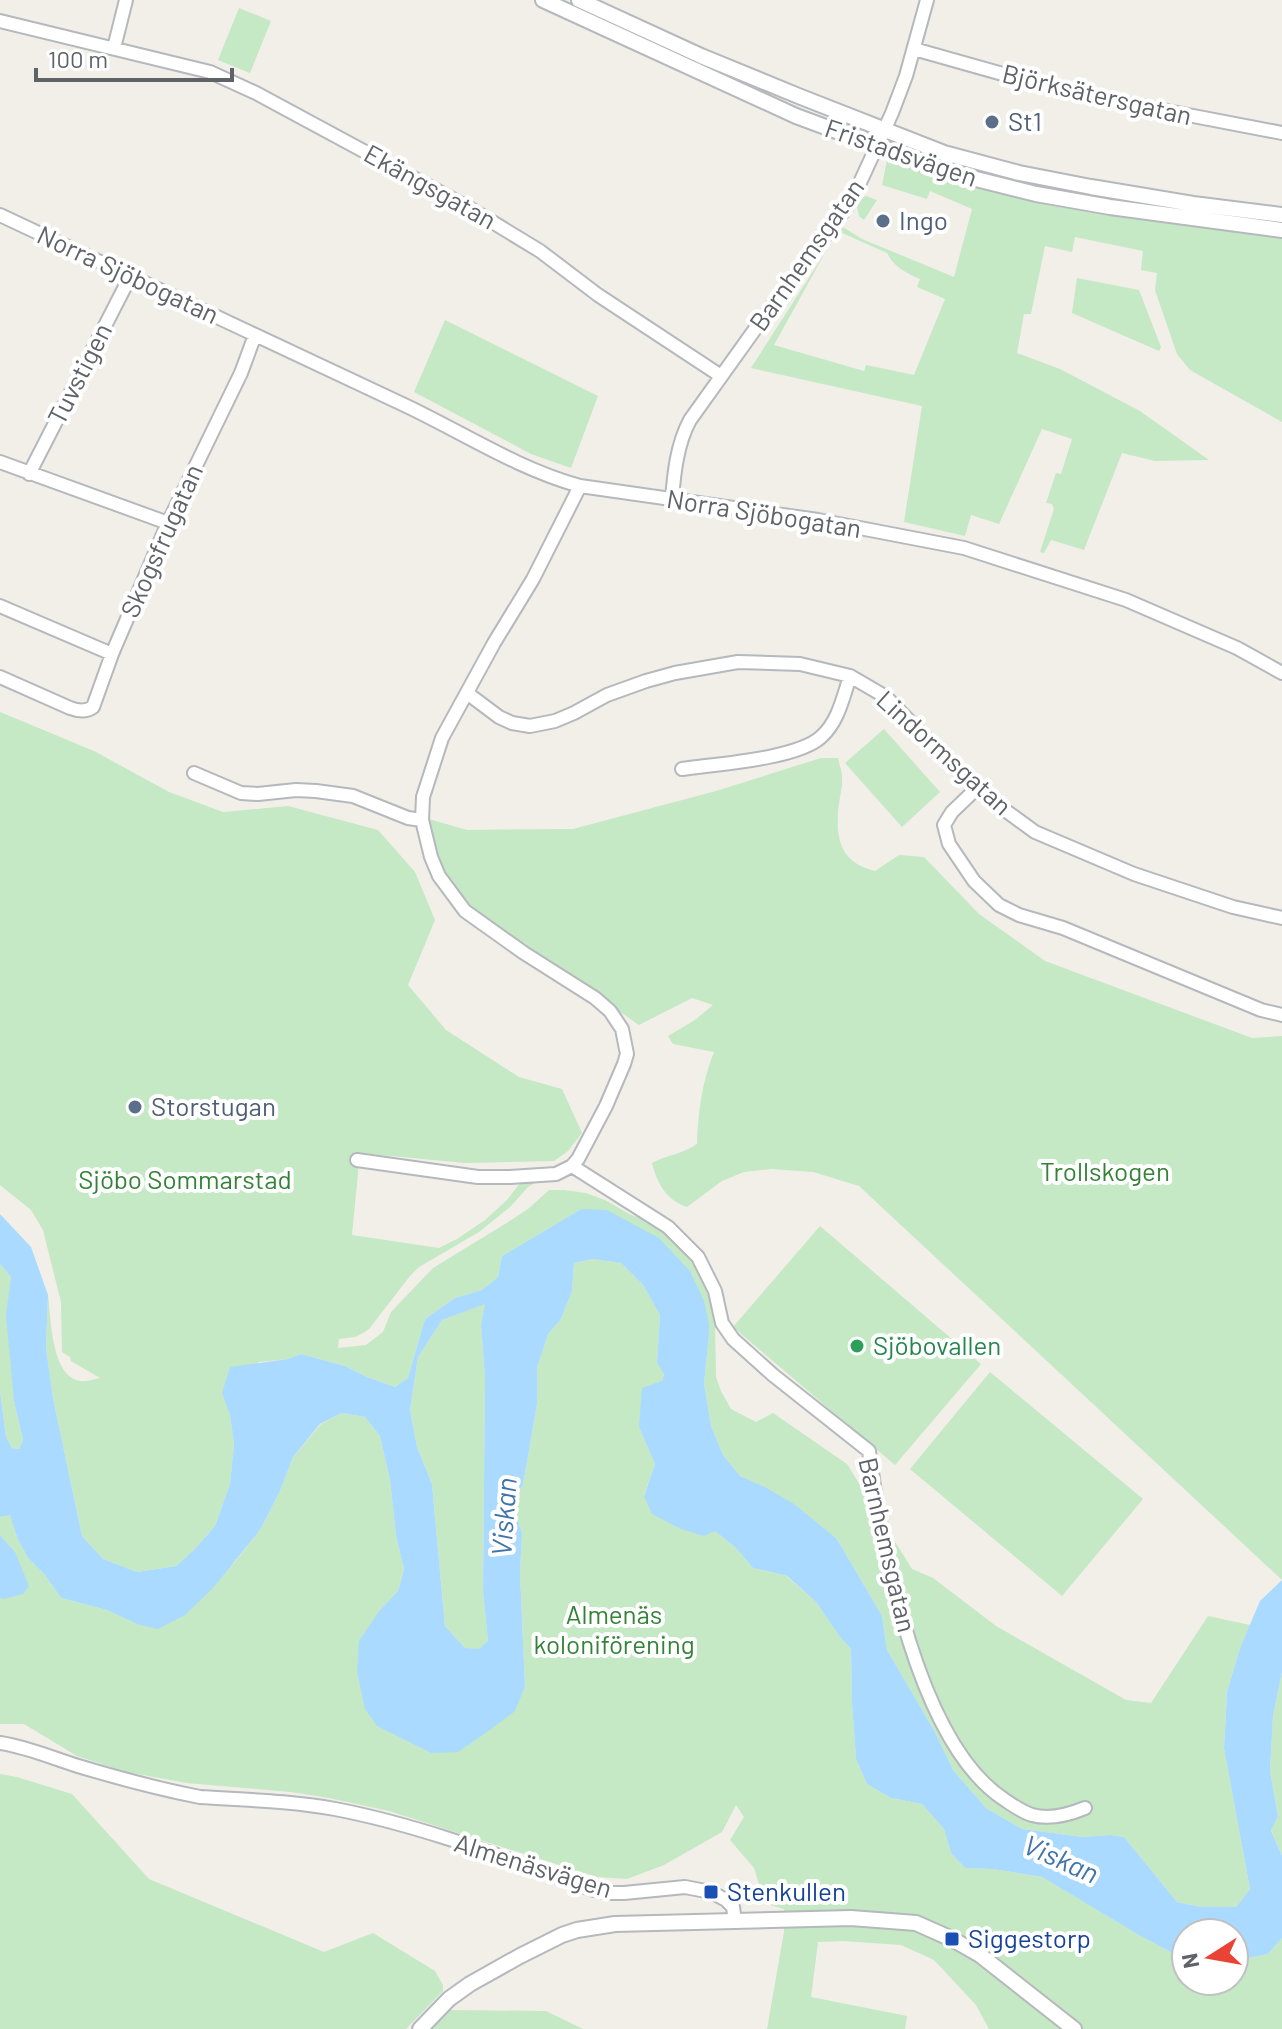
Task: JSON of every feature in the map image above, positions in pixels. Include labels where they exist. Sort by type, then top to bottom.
[{"type":"street","points":[[114,48],[126,0]]},
{"type":"street","name":"Fristadsvägen","points":[[543,0],[739,91],[944,171],[1036,194],[1110,207],[1282,230]]},
{"type":"street","name":"Fristadsvägen","points":[[579,0],[701,56],[944,153],[1019,173],[1193,204],[1282,215]]},
{"type":"street","name":"Barnhemsgatan","points":[[672,500],[683,432],[852,200],[906,76],[927,0]]},
{"type":"street","name":"Ekängsgatan","points":[[0,21],[210,72],[256,93],[471,209],[540,251],[598,295],[721,376]]},
{"type":"street","name":"Björksätersgatan","points":[[914,49],[1063,91],[1282,133]]},
{"type":"street","name":"Norra Sjöbogatan","points":[[0,215],[423,413],[553,478],[580,486],[818,520],[964,548],[1126,600],[1237,648],[1282,673]]},
{"type":"street","name":"Tuvstigen","points":[[29,474],[131,275]]},
{"type":"street","name":"Skogsfrugatan","points":[[0,677],[79,711],[89,710],[96,702],[112,654],[168,523],[241,373],[255,335]]},
{"type":"street","points":[[0,462],[168,523]]},
{"type":"street","points":[[357,1160],[478,1177],[556,1174],[572,1166],[578,1159],[624,1064],[627,1054],[622,1029],[610,1011],[465,911],[439,876],[422,820],[423,797],[442,738],[533,579],[580,486]]},
{"type":"street","points":[[0,606],[112,654]]},
{"type":"street","name":"Lindormsgatan","points":[[467,693],[499,717],[530,726],[566,716],[607,695],[646,681],[738,662],[800,664],[850,676],[886,697],[976,789],[1035,832],[1134,874],[1233,907],[1282,918]]},
{"type":"street","points":[[682,769],[792,753],[810,746],[832,724],[850,676]]},
{"type":"street","points":[[194,773],[241,793],[296,790],[340,794],[422,820]]},
{"type":"street","points":[[976,789],[952,812],[944,825],[949,844],[974,881],[999,905],[1019,915],[1063,928],[1261,1010],[1282,1015]]},
{"type":"street","name":"Barnhemsgatan","points":[[572,1166],[668,1227],[698,1257],[715,1291],[722,1323],[733,1339],[869,1451],[884,1545],[920,1671],[938,1713],[976,1776],[992,1792],[1031,1815],[1047,1817],[1085,1808]]},
{"type":"street","name":"Almenäsvägen","points":[[0,1743],[27,1748],[118,1778],[200,1797],[312,1806],[367,1816],[608,1893],[685,1887],[711,1892],[733,1907],[735,1922]]},
{"type":"street","points":[[420,2029],[449,1999],[470,1984],[530,1950],[577,1930],[615,1924],[851,1918],[916,1923],[952,1939],[980,1955],[1074,2029]]},
{"type":"green space","points":[[239,8],[271,21],[250,73],[218,60]]},
{"type":"green space","points":[[887,160],[1049,205],[1282,238],[1282,422],[1190,370],[1177,354],[1155,290],[1157,273],[1141,270],[1143,251],[1075,237],[1072,252],[1045,246],[1031,314],[1024,314],[1017,353],[1060,369],[1140,411],[1209,460],[1155,461],[1122,453],[1084,550],[1051,540],[1044,553],[1040,552],[1054,509],[1052,504],[1046,503],[1056,473],[1061,474],[1072,439],[1042,429],[999,524],[971,515],[965,536],[904,522],[922,406],[751,368],[826,251],[774,345],[864,371],[866,365],[914,375],[945,299],[917,287],[920,279],[901,269],[887,253],[840,232],[843,227],[862,239],[954,277],[972,209],[930,191],[927,199],[882,185]]},
{"type":"green space","points":[[866,196],[877,200],[864,220],[859,216],[857,207]]},
{"type":"green space","points":[[1077,278],[1139,290],[1161,347],[1159,351],[1072,313]]},
{"type":"green space","points":[[445,320],[598,396],[571,468],[531,454],[414,392]]},
{"type":"green space","name":"Sjöbo Sommarstad","points":[[0,712],[94,751],[169,792],[223,812],[288,806],[378,830],[415,872],[435,920],[408,985],[446,1030],[519,1077],[562,1089],[582,1133],[568,1151],[554,1161],[465,1163],[360,1153],[352,1235],[439,1248],[485,1220],[521,1182],[540,1180],[528,1187],[510,1207],[479,1232],[419,1267],[369,1329],[355,1337],[339,1339],[338,1348],[366,1345],[383,1332],[391,1312],[433,1268],[528,1209],[549,1190],[586,1193],[631,1215],[649,1220],[693,1264],[706,1289],[715,1320],[716,1377],[731,1409],[756,1422],[773,1413],[847,1464],[912,1569],[933,1578],[996,1626],[1126,1700],[1151,1703],[1208,1616],[1250,1625],[1227,1692],[1224,1747],[1250,1889],[1236,1907],[1202,1907],[1177,1902],[1124,1837],[1083,1837],[1022,1829],[986,1808],[953,1770],[935,1732],[887,1650],[882,1616],[837,1539],[763,1486],[740,1476],[723,1455],[711,1426],[704,1383],[709,1335],[581,1209],[502,1256],[498,1277],[482,1290],[455,1298],[425,1319],[408,1378],[395,1387],[345,1366],[301,1354],[288,1359],[259,1362],[223,1393],[234,1444],[230,1484],[215,1526],[176,1566],[137,1572],[103,1559],[82,1536],[53,1398],[46,1348],[48,1295],[54,1345],[64,1369],[71,1377],[81,1381],[100,1378],[62,1352],[61,1302],[43,1230],[31,1210],[0,1185]]},
{"type":"green space","points":[[884,729],[940,792],[902,827],[845,763]]},
{"type":"green space","name":"Trollskogen","points":[[821,758],[838,758],[842,772],[839,835],[844,852],[856,864],[875,871],[899,855],[924,857],[979,914],[1045,961],[1252,1038],[1282,1036],[1282,1580],[859,1186],[813,1172],[772,1169],[744,1172],[722,1181],[687,1207],[668,1195],[652,1163],[697,1144],[701,1097],[714,1052],[673,1044],[668,1036],[713,1005],[692,998],[639,1025],[460,901],[441,862],[429,819],[467,830],[573,829],[716,791]]},
{"type":"green space","name":"Sjöbovallen","points":[[820,1226],[981,1364],[895,1465],[733,1327]]},
{"type":"green space","name":"Almenäs koloniförening","points":[[593,1259],[621,1263],[643,1285],[660,1315],[657,1363],[664,1373],[639,1427],[655,1464],[644,1495],[715,1531],[736,1548],[753,1568],[786,1576],[816,1602],[851,1649],[856,1759],[867,1784],[891,1798],[922,1804],[944,1829],[951,1853],[965,1868],[1042,1877],[1170,1952],[1170,1997],[1250,1997],[1250,1958],[1268,1954],[1282,1938],[1282,2029],[989,2029],[976,2005],[934,1960],[901,1945],[843,1941],[818,1942],[811,1997],[907,2016],[905,2029],[767,2029],[784,1932],[784,1909],[760,1902],[756,1897],[760,1887],[754,1868],[730,1840],[744,1817],[736,1805],[722,1832],[664,1865],[627,1879],[597,1877],[389,1811],[291,1792],[186,1783],[127,1772],[77,1756],[24,1724],[0,1724],[0,1598],[3,1599],[15,1552],[0,1535],[0,1517],[10,1514],[18,1540],[28,1558],[61,1598],[107,1610],[137,1624],[234,1563],[260,1530],[293,1457],[321,1424],[342,1413],[365,1417],[380,1436],[404,1569],[398,1591],[380,1610],[378,1726],[431,1753],[525,1686],[520,1574],[522,1533],[512,1502],[523,1485],[537,1404],[537,1368],[548,1334],[561,1319],[572,1291],[574,1263]]},
{"type":"green space","points":[[0,1264],[11,1277],[14,1401],[23,1440],[19,1449],[12,1448],[6,1437],[0,1391]]},
{"type":"green space","points":[[486,1303],[481,1325],[485,1378],[483,1591],[488,1641],[480,1650],[465,1648],[445,1626],[432,1484],[417,1447],[410,1410],[418,1357],[442,1320]]},
{"type":"green space","points":[[990,1372],[1143,1499],[1062,1596],[910,1469]]},
{"type":"green space","points":[[1282,1672],[1282,1856],[1271,1829],[1278,1816],[1270,1771],[1273,1716]]},
{"type":"green space","points":[[0,1774],[72,1794],[149,1879],[324,1952],[373,1933],[435,1971],[443,1991],[406,2029],[0,2029]]},
{"type":"green space","points":[[448,2010],[546,2011],[583,2029],[431,2029]]},
{"type":"water","name":"Viskan","points":[[581,1209],[607,1210],[659,1238],[690,1271],[704,1301],[709,1335],[704,1383],[711,1426],[723,1455],[740,1476],[794,1504],[837,1539],[882,1616],[887,1650],[935,1732],[953,1770],[986,1808],[1022,1829],[1083,1837],[1124,1837],[1177,1902],[1202,1907],[1236,1907],[1250,1889],[1224,1748],[1227,1692],[1240,1648],[1260,1601],[1282,1580],[1282,1672],[1273,1716],[1270,1771],[1278,1816],[1271,1830],[1282,1856],[1282,1938],[1268,1954],[1250,1958],[1250,1917],[1170,1917],[1170,1952],[1042,1877],[965,1868],[951,1853],[944,1829],[922,1804],[891,1798],[867,1784],[856,1759],[851,1649],[816,1602],[787,1576],[753,1568],[736,1548],[715,1531],[704,1536],[681,1529],[652,1514],[644,1496],[655,1464],[639,1427],[642,1388],[662,1381],[664,1374],[657,1363],[660,1315],[643,1285],[621,1263],[593,1259],[574,1263],[572,1291],[561,1319],[548,1334],[537,1368],[537,1404],[523,1485],[512,1502],[522,1533],[520,1574],[525,1686],[515,1711],[458,1752],[431,1753],[377,1726],[365,1709],[357,1671],[359,1641],[380,1610],[398,1591],[404,1569],[380,1436],[365,1417],[342,1413],[320,1424],[293,1457],[260,1530],[213,1588],[185,1615],[158,1629],[137,1624],[107,1610],[61,1598],[28,1558],[10,1515],[0,1517],[0,1391],[6,1437],[12,1448],[19,1449],[23,1440],[14,1401],[6,1316],[11,1277],[0,1264],[0,1214],[31,1247],[48,1295],[46,1348],[53,1398],[82,1536],[103,1559],[137,1572],[176,1566],[215,1526],[230,1484],[234,1444],[230,1415],[222,1393],[230,1367],[288,1359],[301,1354],[345,1366],[395,1387],[408,1378],[425,1319],[455,1298],[482,1290],[498,1277],[502,1256]],"holes":[[[485,1304],[481,1325],[485,1378],[483,1591],[488,1641],[479,1649],[465,1648],[445,1626],[432,1484],[417,1447],[410,1410],[418,1357],[442,1320]]]},
{"type":"water","points":[[0,1535],[15,1552],[29,1586],[23,1594],[3,1599],[0,1598]]},
{"type":"place","name":"St1","points":[[992,122]]},
{"type":"place","name":"Ingo","points":[[883,221]]},
{"type":"place","name":"Storstugan","points":[[135,1107]]},
{"type":"place","name":"Sjöbovallen","points":[[857,1346]]},
{"type":"place","name":"Stenkullen","points":[[711,1892]]},
{"type":"place","name":"Siggestorp","points":[[952,1939]]}]
